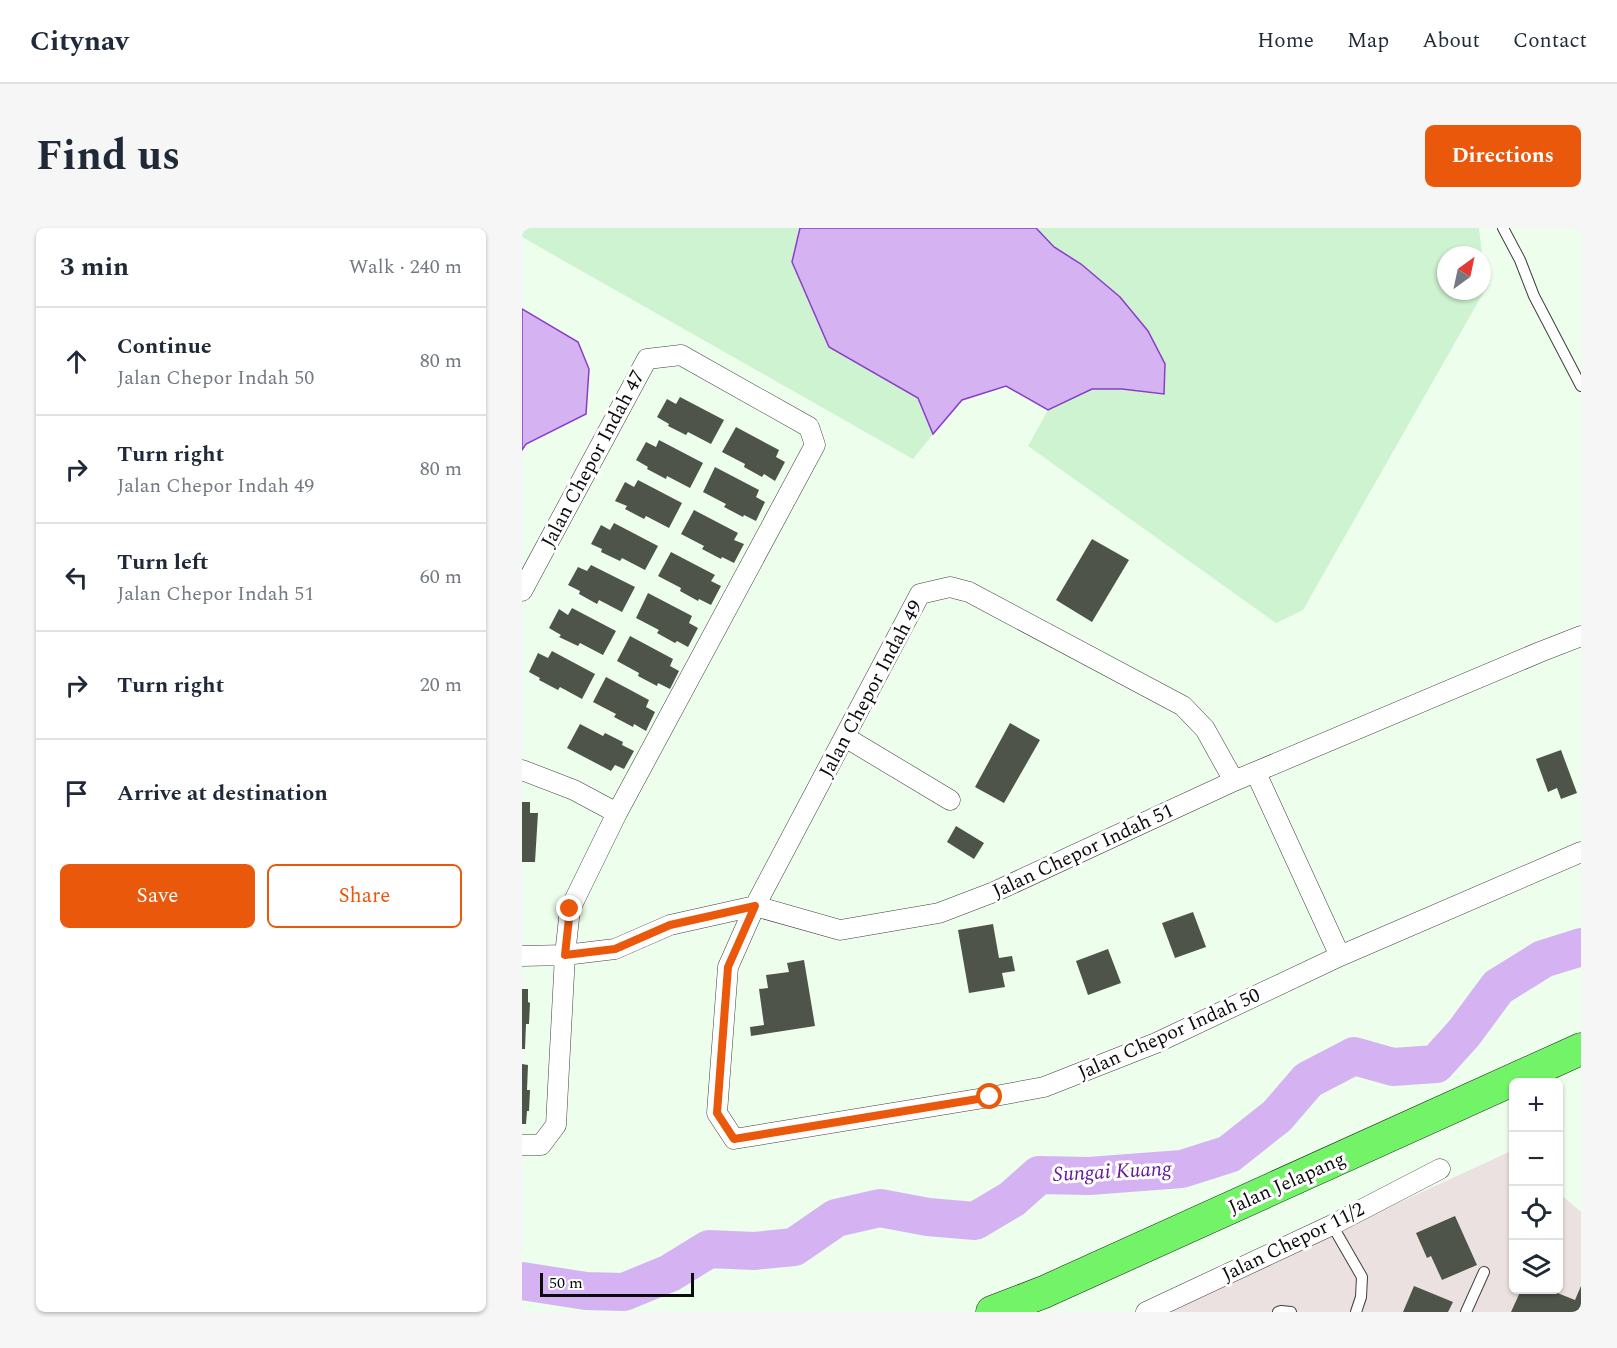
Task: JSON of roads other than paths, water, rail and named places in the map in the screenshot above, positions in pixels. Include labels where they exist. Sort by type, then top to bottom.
[{"type":"main road","name":"Jalan Jelapang","points":[[992,1312],[1054,1287],[1581,1049]]},
{"type":"main road","points":[[1545,1078],[1581,1062]]},
{"type":"main road","name":"Jalan Jelapang","points":[[1020,1312],[1509,1094]]},
{"type":"street","name":"Jalan Chepor Indah 47","points":[[522,591],[647,359],[681,355],[808,427],[815,445],[617,813]]},
{"type":"street","name":"Jalan Chepor Indah 49","points":[[734,1139],[717,1113],[728,967],[755,906],[920,594],[950,587],[969,592],[1183,706],[1205,729],[1234,781]]},
{"type":"street","name":"Jalan Chepor Indah 51","points":[[522,956],[565,955],[615,949],[670,925],[755,906],[840,930],[939,913],[994,892],[1234,781],[1581,636]]},
{"type":"street","points":[[845,737],[950,800]]},
{"type":"street","points":[[522,770],[574,790],[617,813],[570,909],[565,955],[556,1125],[541,1145],[522,1145]]},
{"type":"street","points":[[1256,772],[1340,956]]},
{"type":"street","name":"Jalan Chepor Indah 50","points":[[734,1139],[1044,1087],[1156,1044],[1340,956],[1581,852]]},
{"type":"street","name":"Jalan Chepor 11/2","points":[[1146,1312],[1332,1225],[1440,1169]]},
{"type":"lane","points":[[1503,228],[1521,260],[1534,296],[1581,386]]},
{"type":"lane","points":[[1332,1225],[1362,1277],[1361,1297],[1356,1312]]},
{"type":"lane","points":[[1466,1312],[1484,1272]]},
{"type":"lane","points":[[1278,1312],[1291,1312]]},
{"type":"waterway","name":"Sungai Kuang","points":[[522,1281],[586,1291],[624,1292],[670,1273],[709,1249],[754,1251],[794,1247],[836,1218],[880,1208],[928,1217],[975,1221],[1012,1199],[1039,1175],[1089,1176],[1182,1169],[1229,1154],[1277,1116],[1308,1080],[1354,1056],[1393,1067],[1436,1064],[1464,1033],[1498,987],[1543,959],[1581,947]]}]
